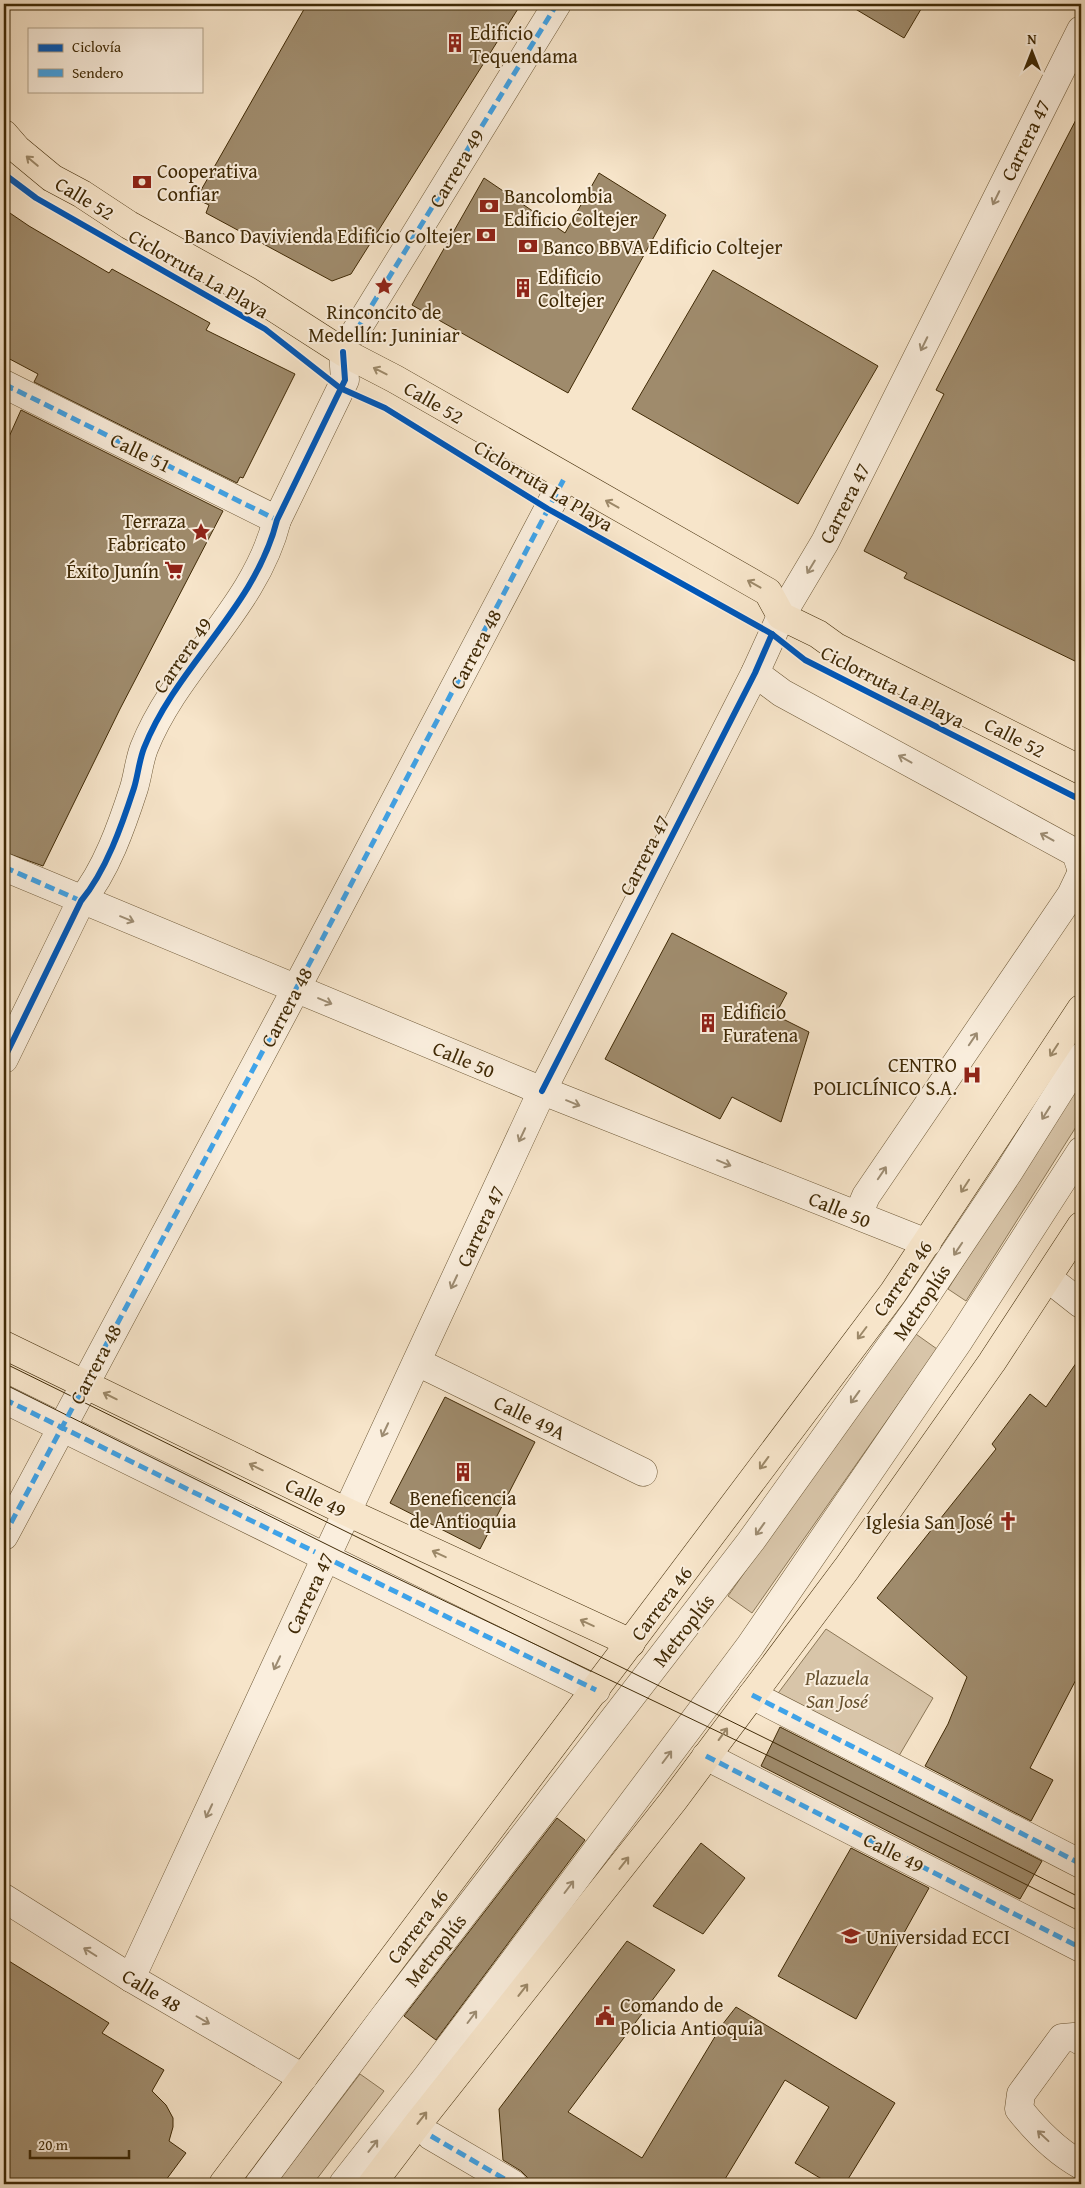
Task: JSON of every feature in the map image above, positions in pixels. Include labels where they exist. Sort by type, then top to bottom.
[{"type":"main road","name":"Calle 52","points":[[4,134],[17,149],[52,178],[82,194],[122,220],[248,291],[350,342],[395,379],[768,592],[782,616],[818,634],[836,647],[1081,770]]},
{"type":"main road","name":"Carrera 46","points":[[223,2184],[631,1644],[893,1293],[1081,1009]]},
{"type":"main road","points":[[372,2184],[673,1801],[852,1560],[1048,1278],[1081,1226]]},
{"type":"main road","name":"Calle 49","points":[[4,1345],[347,1512],[631,1644]]},
{"type":"street","name":"Carrera 49","points":[[4,1059],[81,901],[95,884],[131,796],[144,748],[170,697],[232,614],[249,587],[272,539],[277,520],[345,380],[350,342],[557,4]]},
{"type":"street","name":"Carrera 47","points":[[131,1978],[542,1091],[755,673],[782,616],[825,542],[1081,30]]},
{"type":"street","name":"Calle 51","points":[[6,392],[277,520]]},
{"type":"street","name":"Carrera 48","points":[[4,1536],[565,477]]},
{"type":"street","points":[[755,673],[782,693],[1076,852],[1081,868]]},
{"type":"street","name":"Calle 50","points":[[4,867],[81,901],[542,1091],[927,1243]]},
{"type":"street","points":[[858,1215],[866,1196],[1071,896],[1081,874]]},
{"type":"street","name":"Metroplús","points":[[259,2184],[384,2017],[751,1541],[917,1310],[1008,1174],[1081,1057]]},
{"type":"street","points":[[343,2184],[427,2076],[750,1646],[960,1339],[1081,1152]]},
{"type":"street","points":[[1048,1278],[1081,1304]]},
{"type":"street","name":"Calle 49A","points":[[417,1362],[643,1472]]},
{"type":"street","points":[[4,1399],[596,1690]]},
{"type":"street","points":[[752,1695],[1081,1864]]},
{"type":"street","name":"Calle 49","points":[[706,1756],[1081,1948]]},
{"type":"street","name":"Calle 48","points":[[4,1898],[131,1978],[303,2078]]},
{"type":"street","points":[[1068,2184],[1081,2165],[1062,2154],[1032,2127],[1019,2109],[1021,2094],[1062,2038],[1074,2037],[1081,2041]]},
{"type":"street","points":[[432,2136],[513,2184]]},
{"type":"green space","points":[[1081,1077],[1081,1119],[966,1301],[948,1289]]},
{"type":"green space","points":[[913,1332],[937,1349],[752,1613],[728,1596]]},
{"type":"green space","name":"Plazuela San José","points":[[826,1629],[933,1698],[893,1766],[770,1704]]},
{"type":"green space","points":[[360,2074],[384,2091],[313,2184],[276,2184]]},
{"type":"building","points":[[307,4],[521,4],[351,274],[332,281],[206,213],[209,205],[196,199]]},
{"type":"building","points":[[847,4],[924,4],[904,38]]},
{"type":"building","points":[[1081,110],[1081,664],[904,578],[907,573],[864,551],[944,394],[936,390]]},
{"type":"building","name":"Edificio Coltejer","points":[[599,173],[666,215],[568,393],[412,305],[484,178],[565,233]]},
{"type":"building","points":[[4,209],[29,226],[109,273],[112,269],[210,323],[206,330],[295,374],[243,478],[240,477],[237,483],[34,382],[38,374],[4,356]]},
{"type":"building","points":[[713,270],[878,366],[798,504],[632,409]]},
{"type":"building","points":[[21,410],[223,511],[120,709],[43,866],[4,852],[4,448]]},
{"type":"building","name":"Edificio Furatena","points":[[672,933],[787,993],[775,1015],[809,1032],[781,1122],[732,1097],[720,1119],[605,1059]]},
{"type":"building","points":[[1081,1356],[1081,1489],[1078,1511],[1081,1537],[1081,1670],[1030,1768],[1053,1780],[1031,1821],[925,1766],[948,1724],[967,1677],[877,1598],[996,1449],[992,1444],[1030,1394],[1046,1407]]},
{"type":"building","name":"Beneficencia de Antioquia","points":[[445,1397],[535,1442],[480,1549],[390,1503]]},
{"type":"building","points":[[780,1727],[1042,1861],[1020,1899],[761,1766]]},
{"type":"building","points":[[557,1818],[585,1840],[436,2040],[404,2016]]},
{"type":"building","points":[[701,1843],[745,1878],[703,1934],[653,1906]]},
{"type":"building","name":"Universidad ECCI","points":[[851,1848],[929,1888],[856,2019],[778,1976]]},
{"type":"building","name":"Comando de Policia Antioquia","points":[[627,1941],[675,1970],[568,2112],[642,2158],[722,2025],[736,2007],[895,2103],[845,2184],[830,2184],[795,2163],[829,2107],[785,2080],[722,2184],[529,2184],[527,2177],[521,2171],[503,2160],[499,2109]]},
{"type":"building","points":[[4,1958],[109,2023],[102,2033],[164,2070],[152,2091],[166,2105],[173,2118],[173,2127],[169,2141],[186,2153],[163,2184],[4,2184]]},
{"type":"tram line","points":[[4,1363],[773,1742],[1081,1898]]},
{"type":"tram line","points":[[4,1384],[340,1551],[771,1757],[1081,1912]]},
{"type":"marked path","points":[[356,331],[557,4]]},
{"type":"marked path","points":[[4,384],[277,520]]},
{"type":"marked path","points":[[4,404],[11,388]]},
{"type":"marked path","points":[[4,1536],[306,970],[565,477]]},
{"type":"marked path","points":[[4,867],[81,901]]},
{"type":"marked path","points":[[4,1399],[315,1552]]},
{"type":"marked path","points":[[335,1562],[596,1690]]},
{"type":"marked path","points":[[752,1695],[1081,1864]]},
{"type":"marked path","points":[[706,1756],[1081,1948]]},
{"type":"marked path","points":[[431,2136],[513,2184]]},
{"type":"cycle path","name":"Ciclorruta La Playa","points":[[4,174],[36,198],[265,329],[340,388],[385,408],[548,509],[772,634],[805,660],[1081,800]]},
{"type":"cycle path","points":[[4,1059],[81,901],[106,862],[134,788],[144,748],[158,718],[234,609],[252,581],[266,552],[277,520],[345,380],[343,352]]},
{"type":"cycle path","points":[[542,1091],[755,673],[772,634]]},
{"type":"place","name":"Edificio Tequendama","points":[[455,43]]},
{"type":"place","name":"Cooperativa Confiar","points":[[142,182]]},
{"type":"place","name":"Bancolombia Edificio Coltejer","points":[[489,206]]},
{"type":"place","name":"Banco Davivienda Edificio Coltejer","points":[[486,235]]},
{"type":"place","name":"Banco BBVA Edificio Coltejer","points":[[528,246]]},
{"type":"place","name":"Rinconcito de Medellín: Juniniar","points":[[384,286]]},
{"type":"place","name":"Edificio Coltejer","points":[[523,288]]},
{"type":"place","name":"Terraza Fabricato","points":[[201,532]]},
{"type":"place","name":"Éxito Junín","points":[[174,570]]},
{"type":"place","name":"Edificio Furatena","points":[[708,1023]]},
{"type":"place","name":"CENTRO POLICLÍNICO S.A.","points":[[972,1075]]},
{"type":"place","name":"Beneficencia de Antioquia","points":[[463,1472]]},
{"type":"place","name":"Iglesia San José","points":[[1008,1521]]},
{"type":"place","name":"Universidad ECCI","points":[[851,1936]]},
{"type":"place","name":"Comando de Policia Antioquia","points":[[605,2016]]}]
